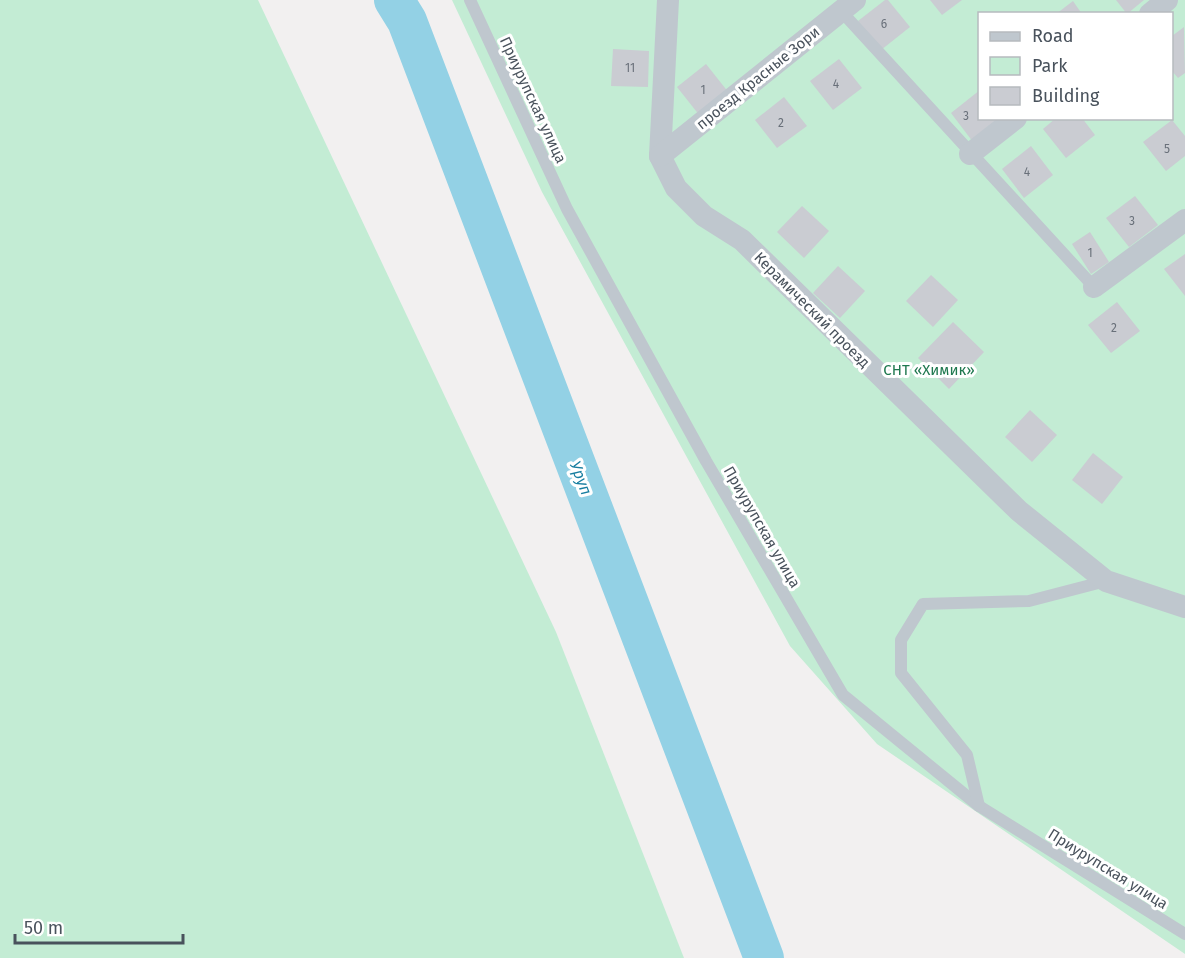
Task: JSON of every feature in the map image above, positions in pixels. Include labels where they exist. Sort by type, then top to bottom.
[{"type":"street","name":"Керамический проезд","points":[[668,0],[660,156],[676,188],[704,216],[742,240],[1019,511],[1106,581],[1185,607]]},
{"type":"street","points":[[1152,12],[1167,0]]},
{"type":"street","name":"проезд Красные Зори","points":[[660,156],[848,6]]},
{"type":"street","points":[[970,154],[1013,120]]},
{"type":"street","points":[[1094,286],[1185,220]]},
{"type":"lane","name":"Приурупская улица","points":[[470,0],[567,208],[706,461],[843,695],[979,806],[1185,934]]},
{"type":"lane","points":[[848,6],[970,154],[1094,286]]},
{"type":"lane","points":[[979,806],[967,755],[900,673],[902,640],[923,604],[1029,601],[1106,581]]},
{"type":"green space","points":[[0,0],[258,0],[556,632],[684,958],[0,958]]},
{"type":"green space","name":"СНТ «Химик»","points":[[452,0],[1185,0],[1185,954],[877,744],[790,646],[542,192]]},
{"type":"building","points":[[888,0],[910,27],[881,50],[858,21]]},
{"type":"building","points":[[930,0],[962,0],[942,15]]},
{"type":"building","points":[[1116,0],[1144,0],[1129,12],[1125,12]]},
{"type":"building","points":[[1073,1],[1081,12],[1059,12]]},
{"type":"building","points":[[1184,27],[1185,73],[1178,78],[1173,72],[1173,35]]},
{"type":"building","points":[[613,49],[649,51],[648,87],[611,86]]},
{"type":"building","points":[[839,59],[862,88],[833,110],[810,81]]},
{"type":"building","points":[[706,64],[729,93],[700,116],[677,87]]},
{"type":"building","points":[[978,92],[978,120],[1000,120],[973,142],[951,113]]},
{"type":"building","points":[[784,97],[807,126],[777,148],[755,120]]},
{"type":"building","points":[[1054,120],[1084,120],[1095,135],[1066,158],[1043,129]]},
{"type":"building","points":[[1172,120],[1185,136],[1185,156],[1166,171],[1143,142]]},
{"type":"building","points":[[1031,146],[1053,175],[1024,198],[1002,169]]},
{"type":"building","points":[[1135,196],[1158,225],[1129,247],[1106,218]]},
{"type":"building","points":[[802,206],[829,231],[804,258],[777,232]]},
{"type":"building","points":[[1090,232],[1109,262],[1091,274],[1072,244]]},
{"type":"building","points":[[1185,254],[1185,296],[1164,269]]},
{"type":"building","points":[[838,266],[865,291],[840,318],[813,293]]},
{"type":"building","points":[[931,275],[958,300],[933,327],[906,301]]},
{"type":"building","points":[[1117,302],[1140,331],[1111,353],[1088,325]]},
{"type":"building","points":[[953,322],[984,352],[949,389],[918,358]]},
{"type":"building","points":[[1030,410],[1057,435],[1032,462],[1005,437]]},
{"type":"building","points":[[1093,453],[1123,477],[1102,504],[1072,480]]},
{"type":"waterway","name":"Уруп","points":[[394,0],[407,21],[764,958]]}]
